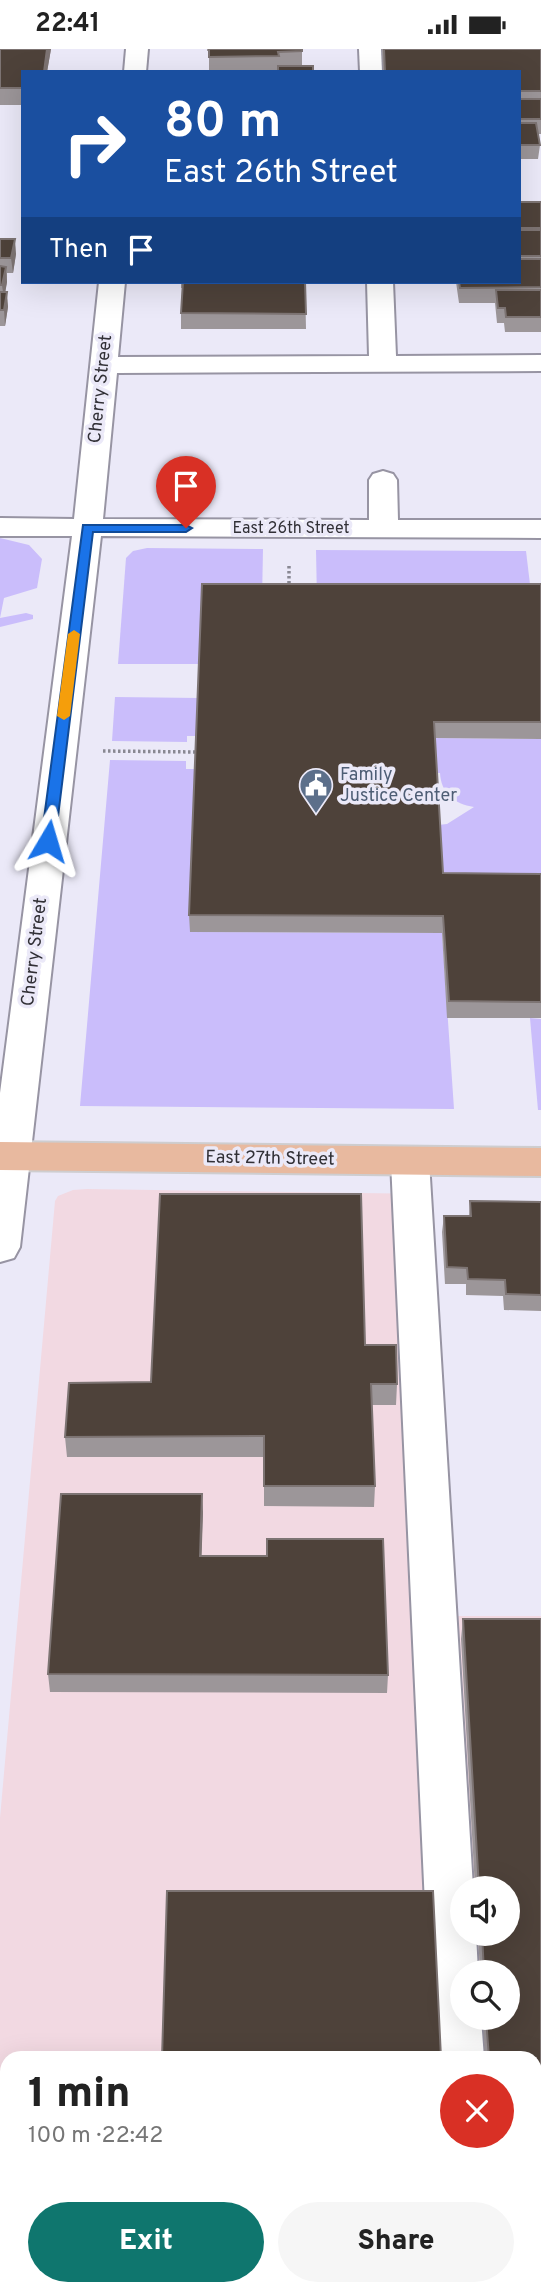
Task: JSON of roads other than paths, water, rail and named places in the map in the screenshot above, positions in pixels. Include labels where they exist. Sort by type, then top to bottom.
[{"type":"main road","name":"East 27th Street","points":[[5,1156],[541,1162]]},
{"type":"street","points":[[135,70],[137,49]]},
{"type":"street","points":[[370,49],[371,70]]},
{"type":"street","name":"Cherry Street","points":[[0,1247],[5,1156],[87,528],[112,284]]},
{"type":"street","points":[[380,284],[383,364]]},
{"type":"street","points":[[104,365],[541,363]]},
{"type":"street","points":[[383,480],[384,529]]},
{"type":"street","name":"East 26th Street","points":[[0,527],[541,529]]},
{"type":"street","points":[[410,1161],[458,2051]]},
{"type":"place","name":"Family Justice Center","points":[[316,815]]}]
